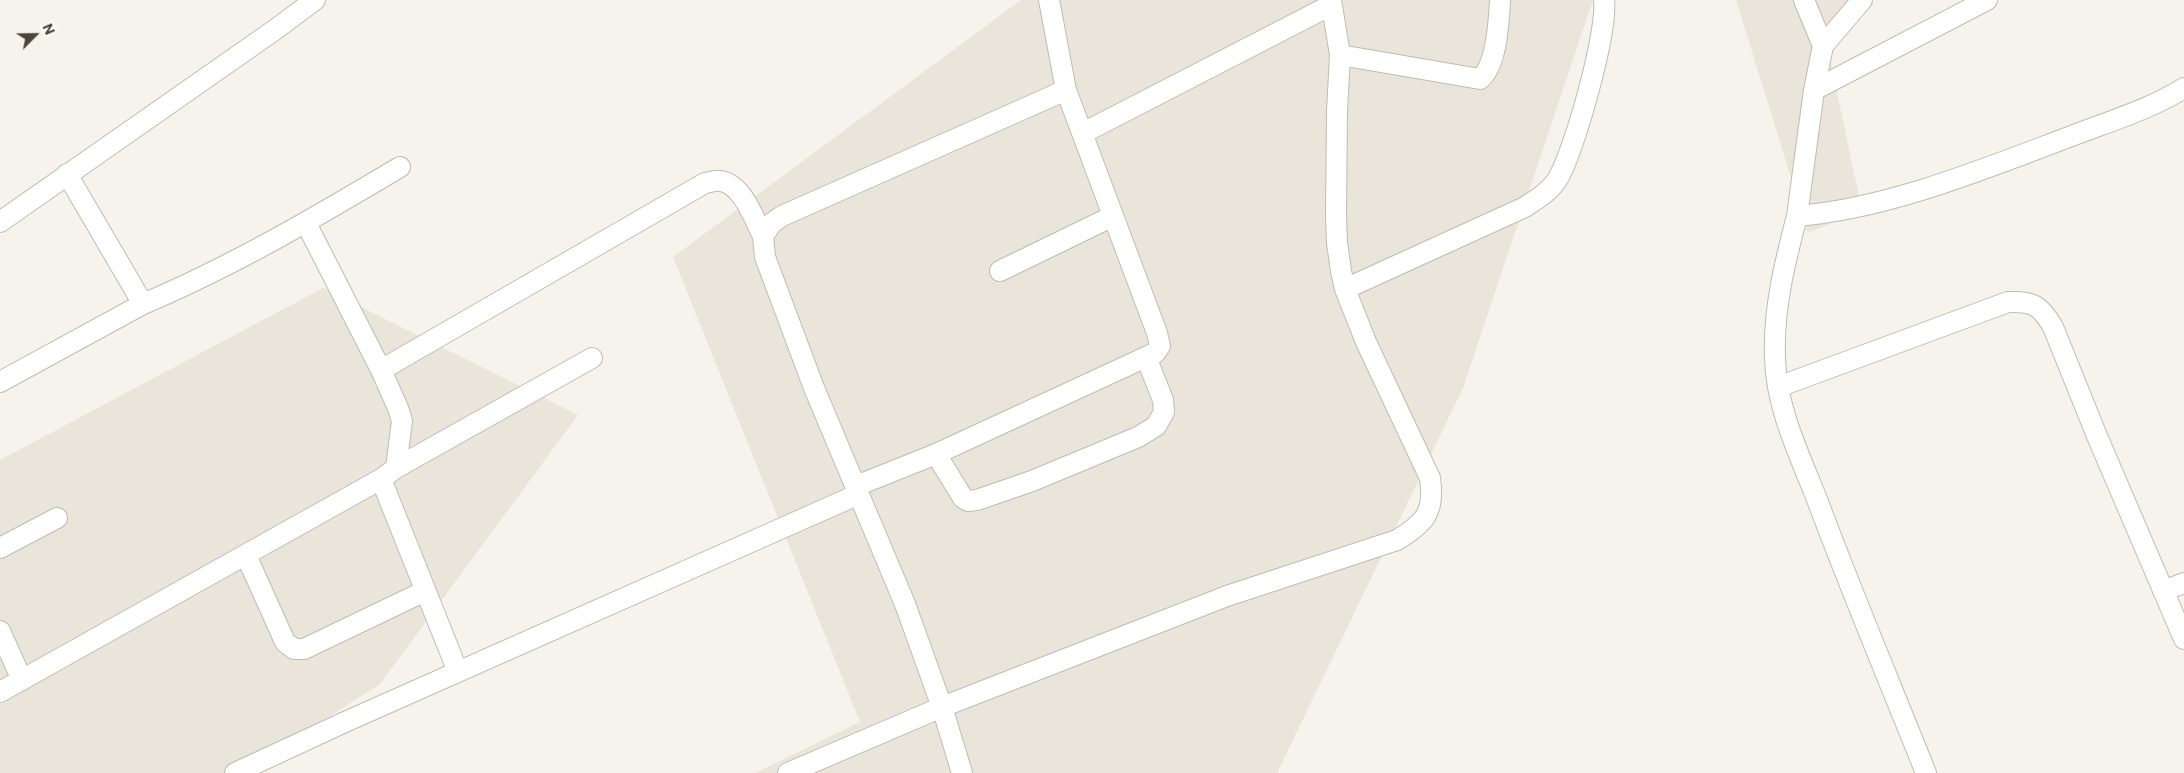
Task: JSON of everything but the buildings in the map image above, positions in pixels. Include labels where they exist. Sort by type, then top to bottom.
[{"type":"street","points":[[0,222],[315,0]]},
{"type":"street","points":[[235,773],[1155,353],[1160,346],[1157,333],[1066,90],[1049,0]]},
{"type":"street","points":[[1340,54],[1480,79],[1487,74],[1493,55],[1499,22],[1500,0]]},
{"type":"street","points":[[1345,289],[1518,210],[1543,195],[1552,187],[1564,167],[1585,104],[1600,40],[1605,7],[1604,0]]},
{"type":"street","points":[[1804,0],[1824,46]]},
{"type":"street","points":[[1862,0],[1824,46],[1814,90],[1797,216],[1784,268],[1776,319],[1775,358],[1778,387],[1786,418],[1851,589],[1926,773]]},
{"type":"street","points":[[1814,90],[1987,0]]},
{"type":"street","points":[[795,772],[942,707],[1227,596],[1397,540],[1416,528],[1427,514],[1433,496],[1430,478],[1387,390],[1345,289],[1337,243],[1336,215],[1337,111],[1340,54],[1331,2],[1083,133]]},
{"type":"street","points":[[1797,216],[1827,213],[1866,205],[1973,172],[2118,118],[2184,88]]},
{"type":"street","points":[[763,236],[772,223],[800,206],[885,171],[1066,90]]},
{"type":"street","points":[[0,382],[142,304],[203,278],[306,223],[400,167]]},
{"type":"street","points":[[67,174],[142,304]]},
{"type":"street","points":[[381,370],[705,183],[720,180],[734,187],[743,198],[763,236],[765,257],[814,388],[905,604],[942,707],[962,773]]},
{"type":"street","points":[[1000,271],[1113,216]]},
{"type":"street","points":[[306,223],[381,370],[398,408],[402,421],[389,474],[425,591],[458,672]]},
{"type":"street","points":[[1778,387],[2008,302],[2025,302],[2036,306],[2044,312],[2053,327],[2096,436],[2184,639]]},
{"type":"street","points":[[936,454],[963,498],[968,501],[977,500],[1032,481],[1138,437],[1156,426],[1164,412],[1163,400],[1146,357]]},
{"type":"street","points":[[0,692],[246,555],[592,358]]},
{"type":"street","points":[[0,548],[57,518]]},
{"type":"street","points":[[246,555],[285,642],[294,649],[304,649],[425,591]]},
{"type":"street","points":[[2163,591],[2184,583]]},
{"type":"street","points":[[0,631],[22,680]]},
{"type":"shaded area","points":[[1021,0],[1593,0],[1463,388],[1277,773],[755,773],[860,722],[673,257]]},
{"type":"shaded area","points":[[1736,0],[1862,0],[1828,50],[1862,210],[1808,233]]},
{"type":"shaded area","points":[[323,288],[578,415],[380,684],[241,773],[0,773],[0,460]]}]
